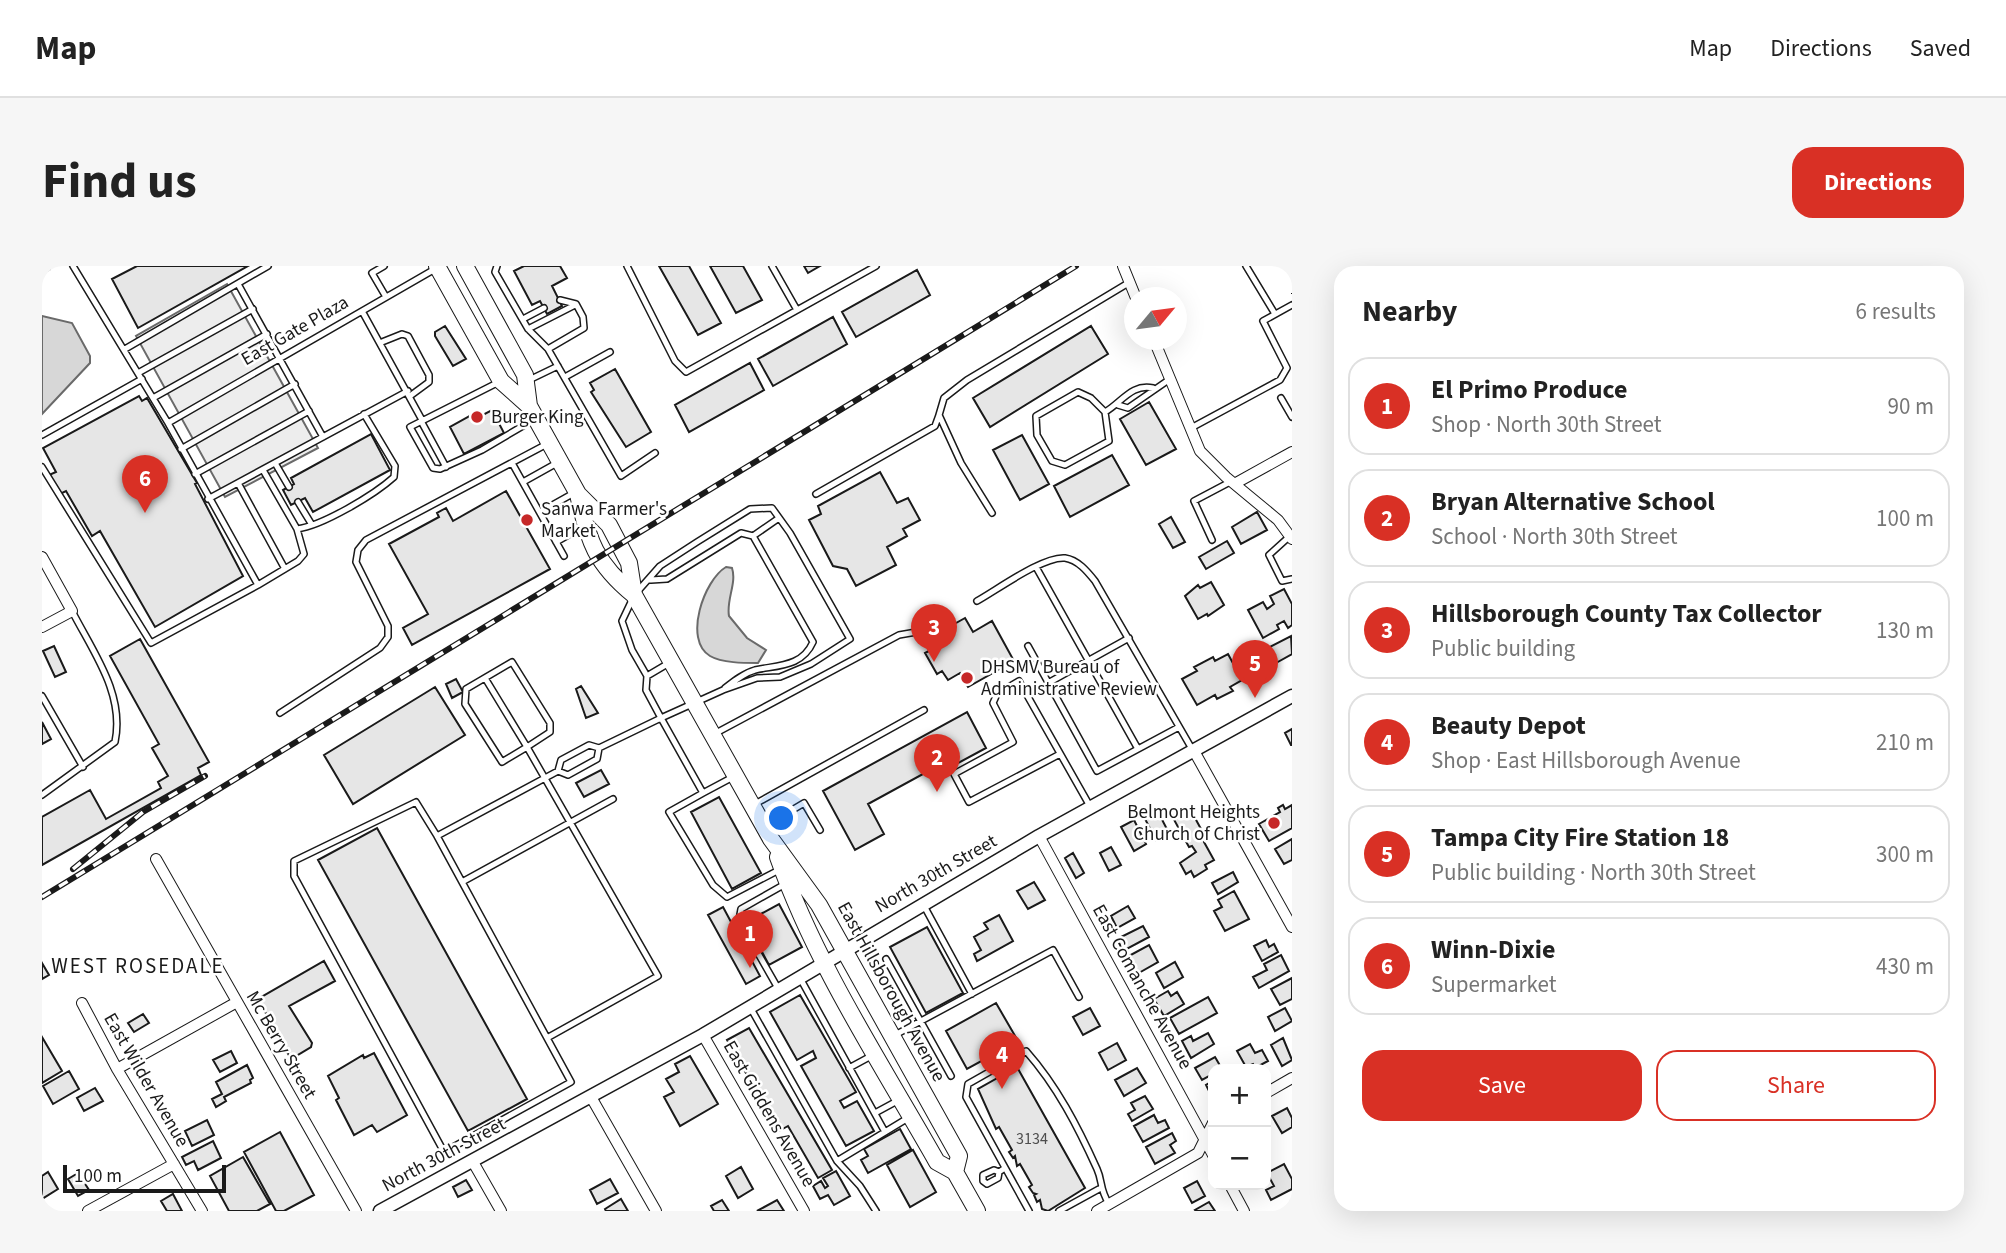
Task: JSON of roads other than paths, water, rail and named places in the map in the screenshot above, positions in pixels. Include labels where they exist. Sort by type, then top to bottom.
[{"type":"main road","name":"East Hillsborough Avenue","points":[[438,266],[501,381],[533,412]]},
{"type":"main road","name":"East Hillsborough Avenue","points":[[465,266],[526,381],[533,412],[549,443],[577,493],[608,525],[629,563],[634,595]]},
{"type":"main road","name":"East Hillsborough Avenue","points":[[577,493],[584,526],[609,574],[634,595],[768,833],[819,905],[893,1036],[959,1156],[955,1172]]},
{"type":"main road","name":"East Hillsborough Avenue","points":[[768,833],[798,916],[937,1162],[955,1172],[977,1211]]},
{"type":"street","points":[[1123,266],[1132,287]]},
{"type":"street","points":[[1158,350],[1200,451],[1278,520],[1291,538]]},
{"type":"street","points":[[1233,482],[1292,452]]},
{"type":"street","points":[[42,557],[72,611],[42,627]]},
{"type":"street","name":"North 30th Street","points":[[380,1211],[703,1035],[1039,836],[1292,696]]},
{"type":"street","points":[[1194,751],[1292,927]]},
{"type":"street","name":"East Comanche Avenue","points":[[1039,836],[1208,1145]]},
{"type":"street","name":"Mc Berry Street","points":[[156,859],[356,1211]]},
{"type":"street","points":[[117,1069],[237,1002]]},
{"type":"street","name":"East Wilder Avenue","points":[[82,1003],[117,1069],[202,1211]]},
{"type":"street","name":"East Giddens Avenue","points":[[703,1035],[804,1211]]},
{"type":"street","points":[[1271,1090],[1292,1078]]},
{"type":"street","points":[[591,1097],[656,1211]]},
{"type":"street","points":[[1102,1209],[1198,1153],[1211,1127]]},
{"type":"street","points":[[473,1162],[501,1211]]},
{"type":"street","points":[[89,1211],[174,1164]]},
{"type":"street","points":[[1233,1190],[1244,1211]]},
{"type":"lane","points":[[73,266],[168,423],[258,585]]},
{"type":"lane","points":[[125,349],[268,266]]},
{"type":"lane","points":[[384,266],[372,273],[386,297]]},
{"type":"lane","name":"East Gate Plaza","points":[[168,423],[438,266]]},
{"type":"lane","points":[[496,266],[495,272],[528,329],[548,349],[621,476],[655,453]]},
{"type":"lane","points":[[627,266],[675,361],[686,372],[876,266]]},
{"type":"lane","points":[[772,266],[797,310]]},
{"type":"lane","points":[[1246,266],[1275,314]]},
{"type":"lane","points":[[816,495],[935,426],[944,398],[967,380],[1130,282]]},
{"type":"lane","points":[[238,284],[323,437]]},
{"type":"lane","points":[[548,349],[584,328],[583,317],[576,304],[559,300]]},
{"type":"lane","points":[[528,329],[576,304]]},
{"type":"lane","points":[[1191,428],[1280,380],[1287,368],[1262,321],[1292,305]]},
{"type":"lane","points":[[523,320],[544,308]]},
{"type":"lane","points":[[138,373],[253,309]]},
{"type":"lane","points":[[362,311],[382,342],[446,467]]},
{"type":"lane","points":[[153,398],[267,334]]},
{"type":"lane","points":[[208,499],[365,415],[425,388],[429,382],[429,374],[408,336],[402,334],[382,342]]},
{"type":"lane","points":[[565,377],[610,352]]},
{"type":"lane","points":[[526,381],[558,366]]},
{"type":"lane","points":[[42,435],[142,379]]},
{"type":"lane","points":[[1118,405],[1128,408],[1147,397],[1153,388],[1170,379]]},
{"type":"lane","points":[[501,381],[410,427],[433,468],[446,467],[533,412]]},
{"type":"lane","points":[[181,449],[295,384]]},
{"type":"lane","points":[[1105,412],[1118,405],[1131,391],[1145,386],[1153,388]]},
{"type":"lane","points":[[1079,393],[1091,398],[1105,412],[1108,441],[1065,465],[1052,461],[1037,435],[1036,416],[1079,393]]},
{"type":"lane","points":[[1281,398],[1292,417]]},
{"type":"lane","points":[[195,474],[309,411]]},
{"type":"lane","points":[[296,529],[312,525],[384,486],[394,477],[395,466],[365,415]]},
{"type":"lane","points":[[939,415],[961,463],[992,513]]},
{"type":"lane","points":[[281,713],[380,648],[388,637],[388,626],[356,562],[358,550],[366,540],[549,443]]},
{"type":"lane","points":[[523,482],[560,462]]},
{"type":"lane","points":[[275,463],[289,487]]},
{"type":"lane","points":[[512,463],[564,556]]},
{"type":"lane","points":[[42,467],[151,643],[258,585],[304,554],[304,544],[263,470]]},
{"type":"lane","points":[[1212,540],[1194,501],[1233,482]]},
{"type":"lane","points":[[238,483],[285,569]]},
{"type":"lane","points":[[540,512],[577,493]]},
{"type":"lane","points":[[298,502],[312,525]]},
{"type":"lane","points":[[703,793],[646,690],[647,676],[632,650],[622,621],[634,595],[651,580],[660,566],[750,509],[772,508],[850,639],[811,664],[780,677],[757,678],[723,690]]},
{"type":"lane","points":[[753,536],[779,518]]},
{"type":"lane","points":[[556,542],[584,526]]},
{"type":"lane","points":[[437,836],[558,771],[561,760],[589,745],[599,748],[723,690],[753,671],[788,665],[808,654],[813,642],[753,536],[741,533],[667,579],[651,580]]},
{"type":"lane","points":[[1291,538],[1269,555],[1282,581],[1292,579]]},
{"type":"lane","points":[[977,601],[1036,567],[1058,558],[1081,565],[1095,581],[1194,751]]},
{"type":"lane","points":[[1036,567],[1138,749]]},
{"type":"lane","points":[[42,795],[116,743],[120,723],[113,691],[72,611]]},
{"type":"lane","points":[[713,735],[886,641],[899,635],[922,631]]},
{"type":"lane","points":[[1048,682],[1129,638]]},
{"type":"lane","points":[[1028,646],[1097,771],[1179,727]]},
{"type":"lane","points":[[512,662],[550,723],[550,732],[527,747],[502,762],[465,704],[466,689],[512,662]]},
{"type":"lane","points":[[647,676],[672,662]]},
{"type":"lane","points":[[485,678],[546,777],[658,976],[547,1038]]},
{"type":"lane","points":[[1060,754],[969,802],[954,774],[1013,742],[993,702],[996,694],[1019,681],[1091,808]]},
{"type":"lane","points":[[42,696],[83,767]]},
{"type":"lane","points":[[753,806],[924,710]]},
{"type":"lane","points":[[558,771],[568,775],[597,759],[599,748]]},
{"type":"lane","points":[[736,775],[669,812],[681,826],[713,885],[727,897],[784,876]]},
{"type":"lane","points":[[462,882],[613,799]]},
{"type":"lane","points":[[416,802],[437,836],[571,1083],[444,1152],[294,876],[294,862],[416,802]]},
{"type":"lane","points":[[768,833],[804,803],[820,831]]},
{"type":"lane","points":[[779,990],[739,920],[741,909],[784,876]]},
{"type":"lane","points":[[923,904],[972,994]]},
{"type":"lane","points":[[893,1036],[1053,950],[1079,997]]},
{"type":"lane","points":[[886,959],[951,1076]]},
{"type":"lane","points":[[800,978],[885,1132]]},
{"type":"lane","points":[[750,1007],[837,1161],[860,1186],[876,1211]]},
{"type":"lane","points":[[1029,1211],[1002,1170],[966,1097],[968,1084],[1026,1051],[1044,1071],[1075,1123],[1099,1174],[1102,1209]]},
{"type":"lane","points":[[849,1068],[876,1053]]},
{"type":"lane","points":[[875,1114],[901,1098]]},
{"type":"lane","points":[[837,1161],[912,1116]]},
{"type":"lane","points":[[966,1191],[982,1181],[983,1175],[1002,1170]]},
{"type":"lane","points":[[1059,1211],[1099,1189]]},
{"type":"railway","points":[[42,897],[1076,266]]},
{"type":"railway","points":[[73,869],[143,812],[205,776]]},
{"type":"place","name":"Burger King","points":[[477,417]]},
{"type":"place","name":"Winn-Dixie","points":[[145,513]]},
{"type":"place","name":"Sanwa Farmer's Market","points":[[527,520]]},
{"type":"place","name":"Hillsborough County Tax Collector","points":[[934,662]]},
{"type":"place","name":"DHSMV Bureau of Administrative Review","points":[[967,678]]},
{"type":"place","name":"Tampa City Fire Station 18","points":[[1255,698]]},
{"type":"place","name":"Bryan Alternative School","points":[[937,792]]},
{"type":"place","name":"Belmont Heights Church of Christ","points":[[1274,823]]},
{"type":"place","name":"El Primo Produce","points":[[750,968]]},
{"type":"place","name":"Beauty Depot","points":[[1002,1089]]},
{"type":"district","name":"WEST ROSEDALE","points":[[138,966]]}]
